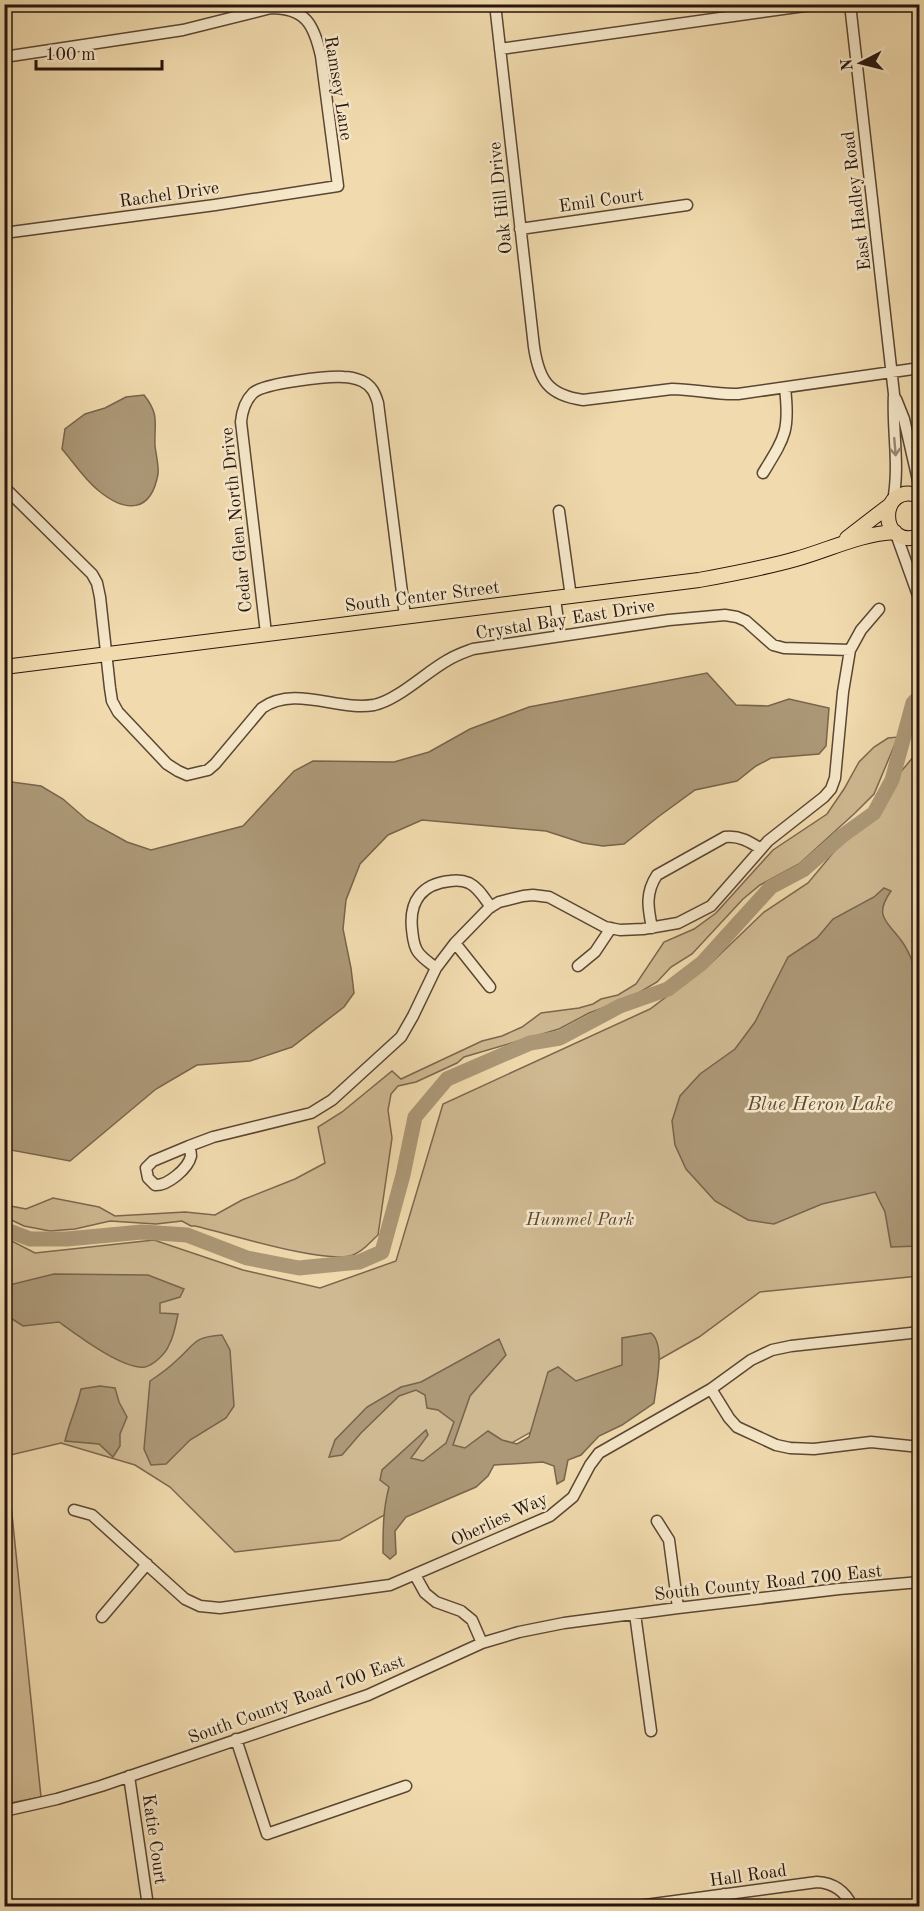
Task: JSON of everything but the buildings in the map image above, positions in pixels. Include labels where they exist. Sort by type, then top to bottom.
[{"type":"main road","points":[[895,533],[888,519],[892,503],[907,494],[920,496]]},
{"type":"main road","name":"South Center Street","points":[[840,543],[892,503]]},
{"type":"main road","name":"South Center Street","points":[[4,667],[699,580],[798,558],[872,534],[895,533],[909,538],[920,536]]},
{"type":"street","name":"Oak Hill Drive","points":[[495,4],[534,347],[537,366],[548,385],[557,393],[583,400],[672,389],[726,395],[785,388]]},
{"type":"street","points":[[500,49],[819,4]]},
{"type":"street","name":"East Hadley Road","points":[[850,4],[894,394],[893,423],[897,473],[892,503]]},
{"type":"street","name":"Ramsey Lane","points":[[4,57],[183,30],[271,8],[286,8],[297,12],[310,24],[317,38],[338,186]]},
{"type":"street","name":"Rachel Drive","points":[[4,233],[338,186]]},
{"type":"street","name":"Emil Court","points":[[520,229],[687,205]]},
{"type":"street","points":[[763,473],[783,440],[787,425],[785,388],[920,368]]},
{"type":"street","name":"Cedar Glen North Drive","points":[[266,633],[242,435],[242,411],[253,393],[262,388],[342,377],[361,381],[374,392],[378,403],[405,616]]},
{"type":"street","name":"East Hadley Road","points":[[894,394],[904,419],[920,489]]},
{"type":"street","name":"Crystal Bay East Drive","points":[[4,486],[92,574],[99,591],[112,701],[118,712],[167,765],[187,775],[208,770],[215,764],[262,708],[270,702],[292,698],[360,706],[378,704],[385,702],[448,660],[473,649],[669,620],[725,615],[747,621],[773,645],[784,648],[850,650]]},
{"type":"street","points":[[559,511],[571,597]]},
{"type":"street","points":[[895,533],[919,598]]},
{"type":"street","points":[[920,578],[920,605]]},
{"type":"street","points":[[555,599],[560,635]]},
{"type":"street","points":[[189,1146],[213,1137],[311,1113],[322,1108],[400,1037],[413,1016],[436,968],[455,943],[499,902],[532,895],[549,897],[605,927],[620,930],[652,928],[678,923],[711,906],[768,841],[831,789],[835,778],[843,692],[850,650],[861,630],[879,609]]},
{"type":"street","points":[[652,928],[648,890],[657,875],[725,837],[736,837],[761,849]]},
{"type":"street","points":[[436,968],[418,952],[414,942],[411,921],[413,906],[423,891],[442,882],[464,881],[476,887],[491,907]]},
{"type":"street","points":[[578,966],[595,952],[611,928]]},
{"type":"street","points":[[455,943],[490,987]]},
{"type":"street","name":"Oberlies Way","points":[[74,1510],[92,1515],[185,1599],[200,1606],[220,1608],[390,1586],[549,1516],[573,1497],[599,1453],[711,1389],[751,1360],[772,1350],[791,1346],[920,1332]]},
{"type":"street","points":[[711,1389],[737,1427],[790,1449],[814,1449],[871,1442],[920,1447]]},
{"type":"street","points":[[657,1521],[669,1540],[678,1608]]},
{"type":"street","points":[[102,1617],[147,1564]]},
{"type":"street","points":[[415,1575],[425,1593],[436,1602],[461,1611],[472,1620],[482,1643]]},
{"type":"street","name":"South County Road 700 East","points":[[4,1811],[57,1799],[368,1695],[482,1643],[544,1627],[839,1588],[920,1582]]},
{"type":"street","points":[[635,1614],[651,1731]]},
{"type":"street","points":[[236,1739],[267,1834],[406,1786]]},
{"type":"street","name":"Katie Court","points":[[129,1776],[148,1906]]},
{"type":"street","name":"Hall Road","points":[[638,1906],[817,1882],[831,1884],[843,1891],[852,1906]]},
{"type":"street","points":[[724,1894],[726,1906]]},
{"type":"green space","points":[[898,737],[874,794],[799,864],[760,885],[743,899],[692,954],[671,967],[657,982],[630,998],[589,1013],[559,1029],[464,1057],[457,1063],[416,1082],[398,1086],[391,1094],[388,1110],[392,1138],[378,1235],[357,1253],[340,1257],[300,1252],[191,1226],[182,1221],[156,1224],[110,1221],[75,1229],[50,1231],[24,1226],[5,1217],[5,1205],[26,1209],[53,1198],[99,1207],[115,1216],[185,1212],[215,1215],[242,1200],[295,1179],[325,1163],[318,1127],[342,1112],[392,1071],[401,1079],[482,1041],[502,1036],[522,1027],[541,1013],[593,1004],[601,999],[618,995],[636,984],[664,942],[694,929],[716,913],[773,850],[827,814],[859,762],[874,747],[888,738]]},
{"type":"green space","name":"Hummel Park","points":[[919,750],[919,1276],[760,1292],[699,1337],[340,1540],[235,1552],[170,1487],[135,1465],[61,1443],[6,1456],[41,1797],[5,1804],[4,1237],[35,1253],[154,1240],[243,1270],[320,1288],[396,1261],[443,1104],[650,1009],[711,963],[764,912],[808,883]]},
{"type":"water","points":[[144,395],[154,414],[158,474],[150,496],[143,502],[128,506],[109,498],[94,487],[62,449],[65,429],[85,414],[105,408],[126,397]]},
{"type":"water","points":[[707,673],[736,705],[768,706],[789,699],[829,708],[826,746],[819,754],[771,758],[737,781],[695,790],[624,844],[603,846],[583,843],[546,831],[422,820],[388,835],[360,864],[346,900],[343,929],[354,993],[344,1007],[292,1047],[250,1061],[197,1065],[156,1089],[70,1161],[5,1149],[5,781],[41,786],[63,799],[87,820],[127,842],[151,850],[243,826],[294,771],[313,761],[394,762],[429,752],[470,729],[529,707]]},
{"type":"water","name":"Blue Heron Lake","points":[[884,888],[891,891],[885,900],[883,914],[910,955],[919,977],[919,1246],[891,1247],[885,1212],[875,1192],[822,1204],[774,1224],[748,1220],[715,1201],[686,1169],[675,1145],[672,1121],[680,1096],[700,1074],[735,1049],[755,1022],[788,957],[817,938],[833,919],[874,897]]},
{"type":"water","points":[[54,1274],[148,1275],[184,1289],[180,1297],[160,1303],[160,1313],[178,1314],[175,1330],[165,1352],[148,1366],[136,1366],[113,1358],[59,1322],[23,1326],[6,1315],[5,1286]]},
{"type":"water","points":[[651,1333],[656,1339],[659,1356],[654,1403],[622,1425],[599,1436],[581,1455],[568,1460],[564,1480],[557,1484],[554,1466],[543,1462],[494,1465],[488,1476],[476,1487],[406,1517],[395,1531],[396,1554],[390,1559],[383,1553],[384,1511],[389,1487],[380,1480],[382,1470],[426,1430],[428,1435],[411,1458],[423,1461],[446,1443],[454,1422],[438,1410],[427,1408],[425,1395],[416,1390],[399,1396],[342,1455],[329,1457],[335,1440],[367,1407],[401,1387],[421,1382],[499,1339],[506,1355],[470,1396],[453,1445],[465,1448],[488,1431],[502,1440],[517,1444],[529,1437],[548,1372],[558,1367],[576,1381],[622,1365],[622,1338]]},
{"type":"water","points":[[222,1335],[230,1350],[234,1406],[226,1418],[190,1440],[166,1464],[151,1465],[144,1449],[150,1381],[171,1366],[200,1339]]},
{"type":"water","points":[[100,1386],[115,1388],[127,1417],[120,1434],[120,1446],[113,1457],[99,1444],[65,1441],[81,1389]]},
{"type":"waterway","points":[[4,1229],[30,1239],[67,1239],[142,1232],[187,1235],[247,1258],[299,1268],[359,1262],[382,1252],[403,1175],[415,1117],[447,1079],[530,1043],[560,1038],[620,1006],[668,989],[702,963],[771,887],[803,870],[842,836],[874,813],[892,780],[913,703],[920,696]]}]
